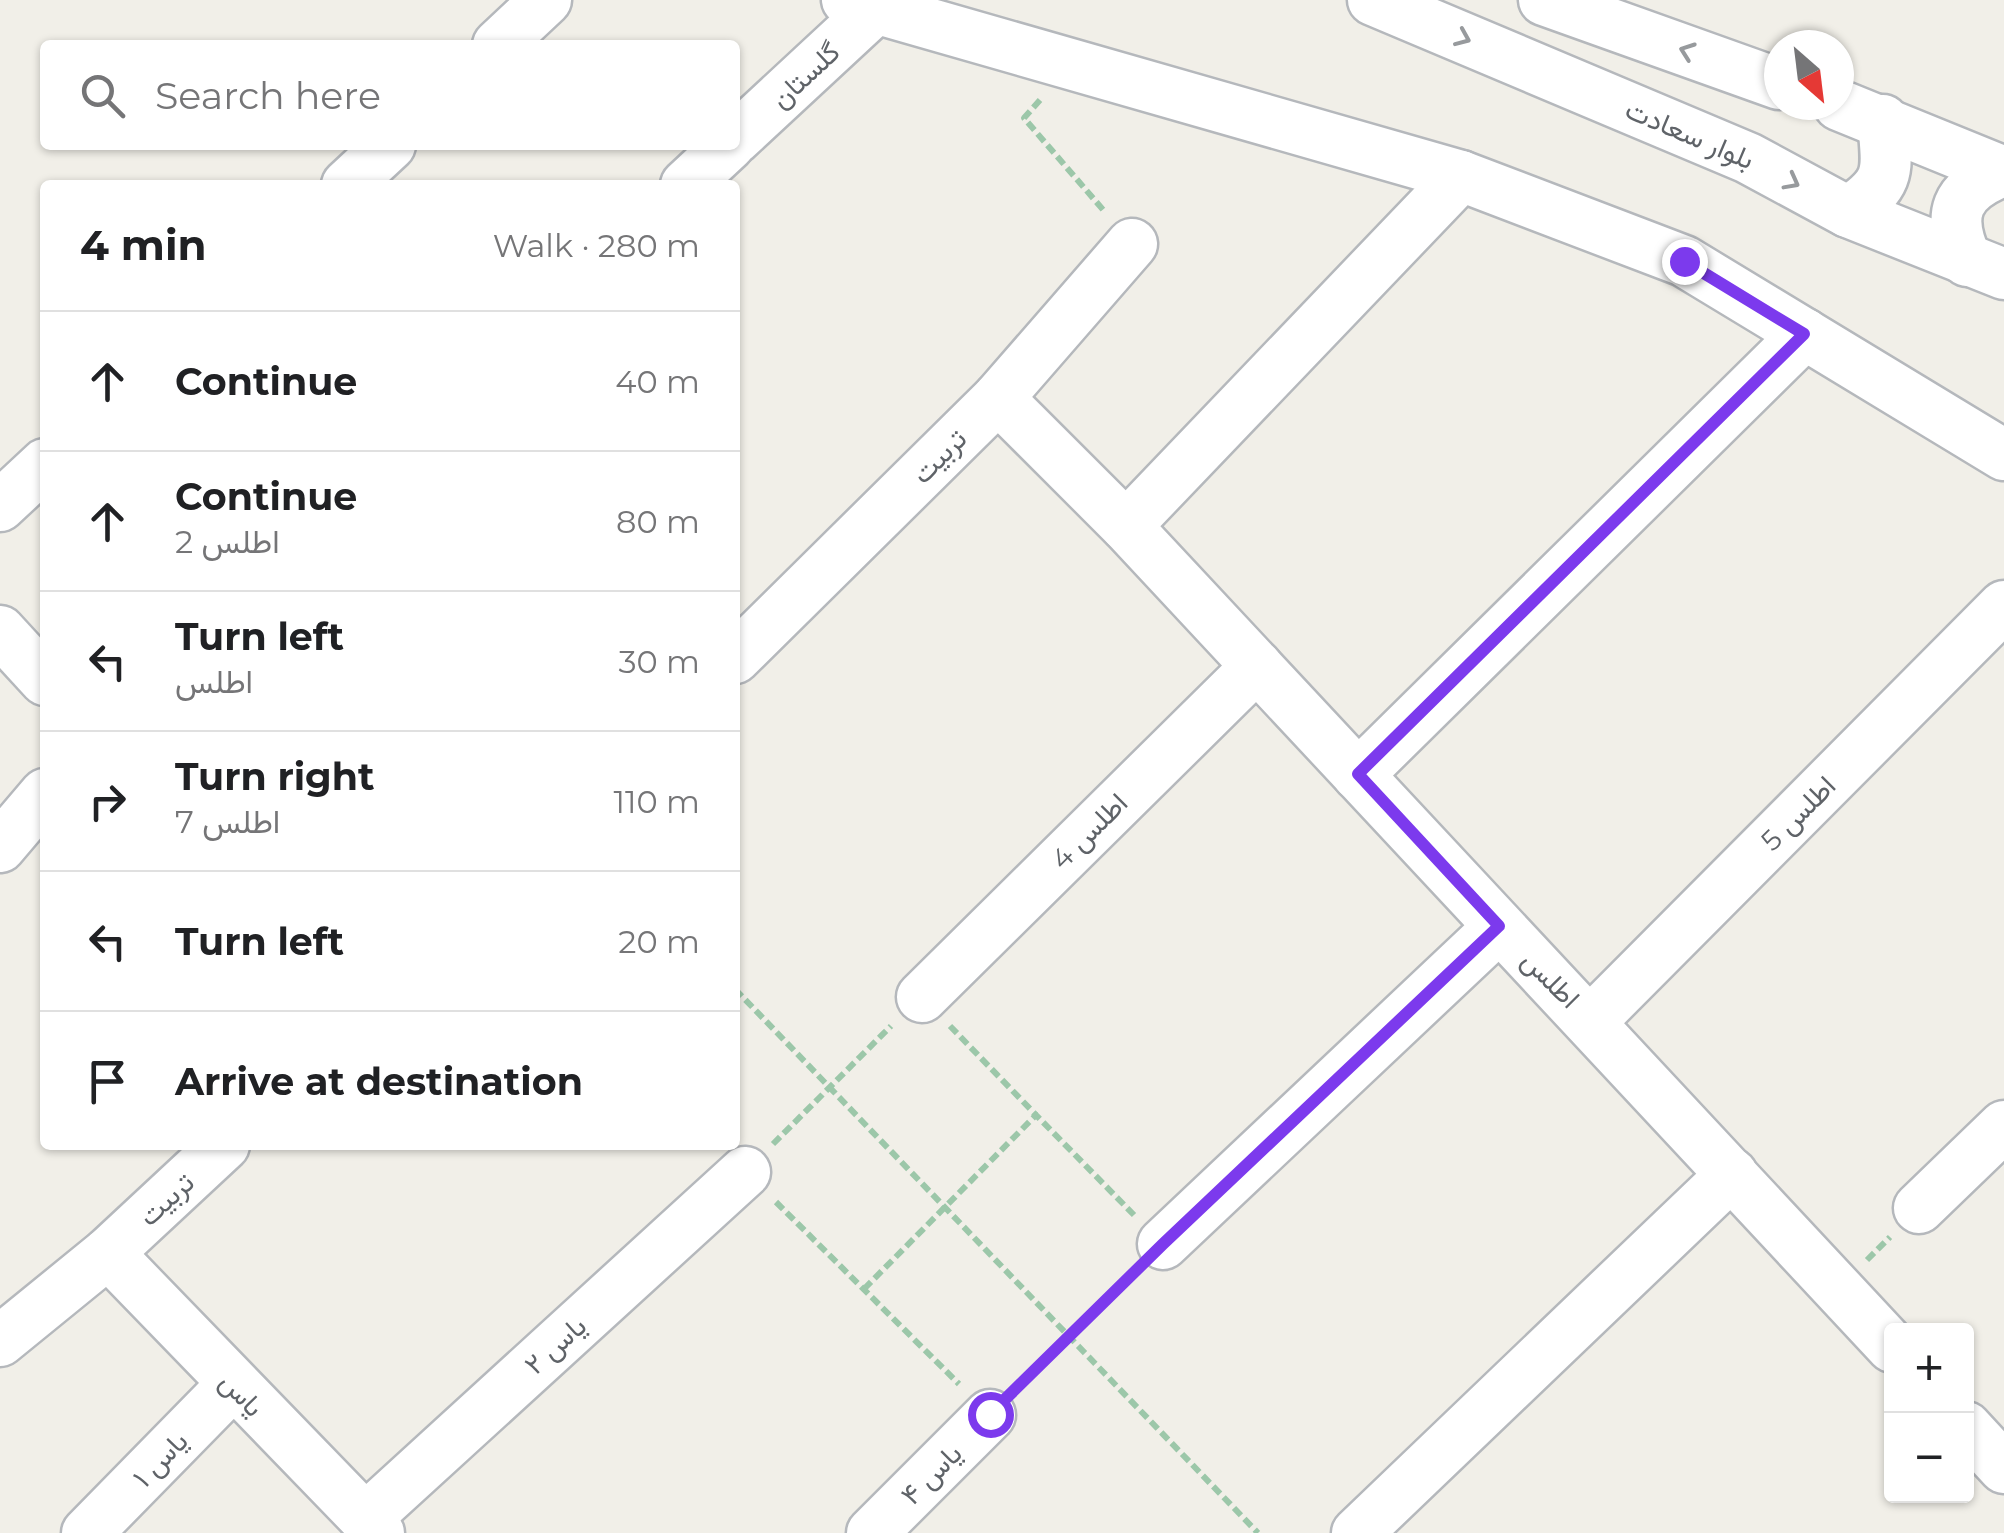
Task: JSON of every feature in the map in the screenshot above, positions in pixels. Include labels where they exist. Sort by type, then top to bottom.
[{"type":"street","points":[[503,40],[546,0]]},
{"type":"street","name":"بلوار سعادت","points":[[1373,0],[1748,158],[1848,212],[1986,267]]},
{"type":"street","points":[[1544,0],[1764,79]]},
{"type":"street","points":[[871,3],[1070,65],[1461,176],[1684,261],[2004,456]]},
{"type":"street","name":"گلستان","points":[[740,134],[871,3]]},
{"type":"street","points":[[1848,212],[1878,192],[1887,165],[1861,113]]},
{"type":"street","points":[[1861,113],[2003,172]]},
{"type":"street","points":[[352,180],[385,150]]},
{"type":"street","points":[[691,180],[724,150]]},
{"type":"street","points":[[1986,267],[1955,234],[1958,205],[1975,182],[2003,172]]},
{"type":"street","points":[[1126,526],[1461,176]]},
{"type":"street","name":"تربیت","points":[[740,653],[998,398],[1132,244]]},
{"type":"street","points":[[1358,774],[1804,334]]},
{"type":"street","name":"اطلس","points":[[998,398],[1126,526],[1499,926],[1592,1020],[1884,1339]]},
{"type":"street","points":[[0,506],[40,469]]},
{"type":"street","name":"اطلس 5","points":[[1592,1020],[2004,606]]},
{"type":"street","points":[[0,631],[40,675]]},
{"type":"street","name":"اطلس 4","points":[[922,997],[1257,666]]},
{"type":"street","points":[[0,848],[40,800]]},
{"type":"street","points":[[1163,1244],[1499,926]]},
{"type":"street","points":[[1919,1208],[2004,1126]]},
{"type":"street","name":"تربیت","points":[[0,1341],[108,1253],[219,1150]]},
{"type":"street","name":"یاس ۲","points":[[372,1526],[745,1172]]},
{"type":"street","points":[[1357,1533],[1732,1174]]},
{"type":"street","name":"یاس","points":[[108,1253],[372,1526]]},
{"type":"street","name":"یاس ۱","points":[[87,1533],[232,1385]]},
{"type":"street","name":"یاس ۴","points":[[872,1533],[990,1414]]},
{"type":"street","points":[[1974,1436],[2004,1468]]},
{"type":"path","points":[[1070,65],[1024,118],[1132,244]]},
{"type":"path","points":[[740,994],[831,1084],[1258,1533]]},
{"type":"path","points":[[922,997],[1163,1244],[990,1414],[745,1172],[922,997]]},
{"type":"path","points":[[864,1289],[1036,1115]]},
{"type":"path","points":[[1838,1290],[1919,1208]]},
{"type":"route","points":[[990,1414],[1499,926],[1358,774],[1804,334],[1684,261]]}]
